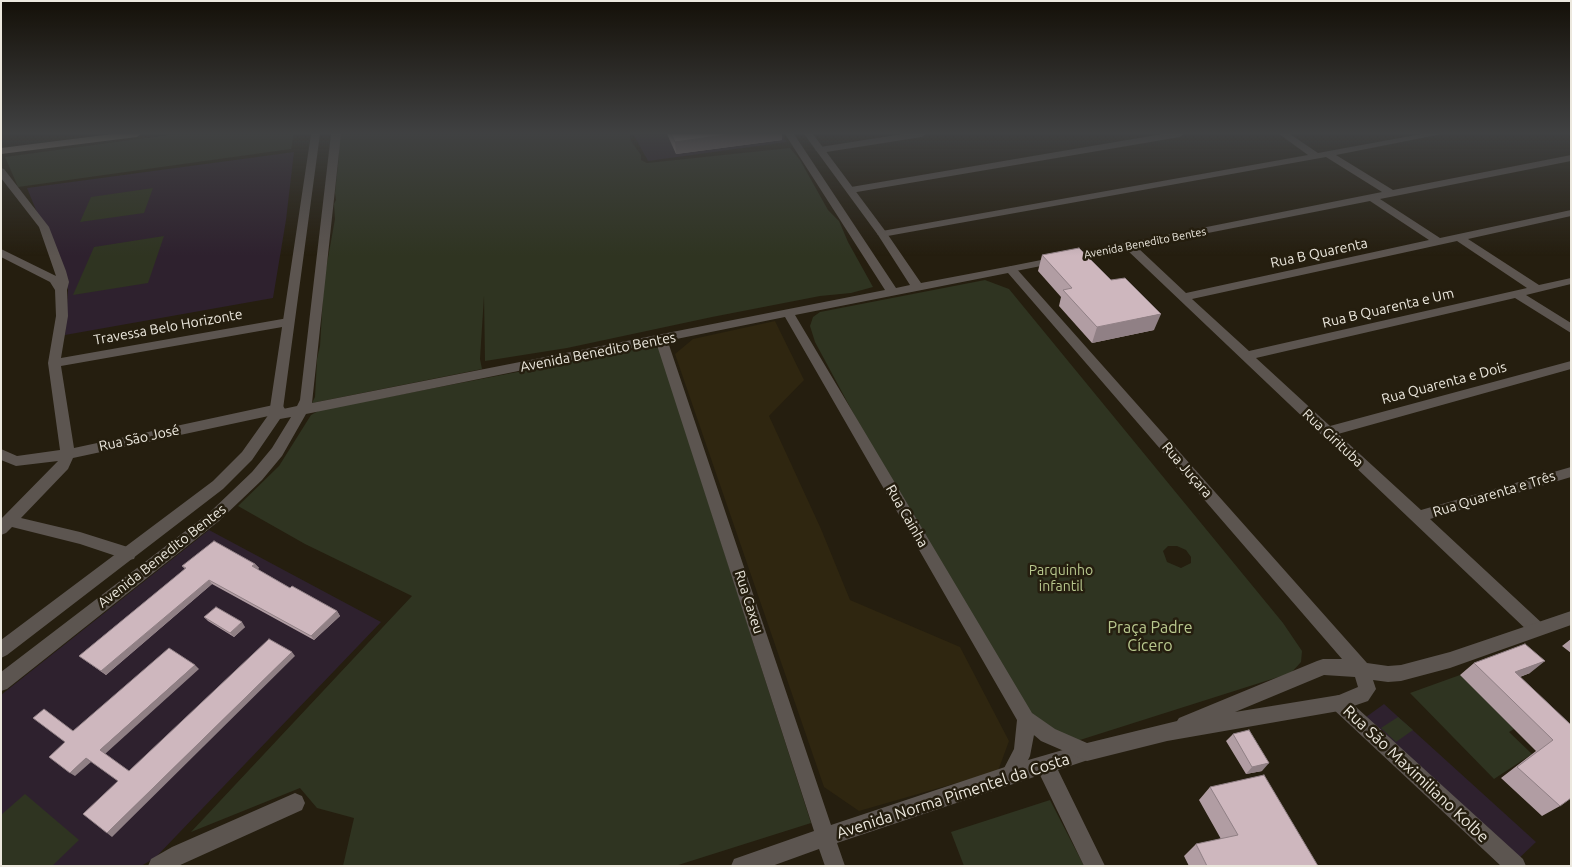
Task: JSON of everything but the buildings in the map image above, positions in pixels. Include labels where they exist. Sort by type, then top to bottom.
[{"type":"street","points":[[4,174],[44,228],[63,282],[61,290],[62,316],[54,363],[68,454],[63,465],[6,525]]},
{"type":"street","name":"Avenida Benedito Bentes","points":[[1,650],[218,485],[247,456],[277,412],[310,174]]},
{"type":"street","name":"Avenida Benedito Bentes","points":[[1,684],[234,499],[277,452],[303,410],[309,384],[332,174]]},
{"type":"street","points":[[816,174],[893,293]]},
{"type":"street","points":[[839,174],[918,288]]},
{"type":"street","points":[[851,190],[942,174]]},
{"type":"street","points":[[882,234],[1213,174]]},
{"type":"street","points":[[1361,174],[1392,194]]},
{"type":"street","points":[[1372,198],[1489,174]]},
{"type":"street","name":"Avenida Benedito Bentes","points":[[277,412],[303,410],[1372,198]]},
{"type":"street","points":[[1372,198],[1439,242]]},
{"type":"street","name":"Rua B Quarenta","points":[[1184,297],[1571,213]]},
{"type":"street","points":[[1460,238],[1537,289]]},
{"type":"street","name":"Rua Girituba","points":[[1129,246],[1537,629]]},
{"type":"street","points":[[1,252],[54,280],[61,290]]},
{"type":"street","name":"Rua Juçara","points":[[1011,269],[1362,670]]},
{"type":"street","name":"Rua B Quarenta e Um","points":[[1246,356],[1571,281]]},
{"type":"street","points":[[1517,294],[1571,329]]},
{"type":"street","name":"Rua Cainha","points":[[788,314],[1026,719],[1048,735],[1087,752]]},
{"type":"street","name":"Travessa Belo Horizonte","points":[[54,363],[288,322]]},
{"type":"street","name":"Rua Caxeu","points":[[661,339],[835,866]]},
{"type":"street","name":"Rua Quarenta e Dois","points":[[1327,432],[1571,365]]},
{"type":"street","name":"Rua São José","points":[[1,454],[16,461],[68,454],[277,412]]},
{"type":"street","name":"Rua Quarenta e Três","points":[[1418,517],[1571,472]]},
{"type":"street","points":[[6,525],[80,538],[128,554]]},
{"type":"street","name":"Avenida Norma Pimentel da Costa","points":[[1166,732],[1323,667],[1345,667],[1388,674],[1401,673],[1450,660],[1571,618]]},
{"type":"street","name":"Avenida Norma Pimentel da Costa","points":[[741,866],[1012,774],[1087,752],[1166,732],[1339,703],[1362,695],[1367,689],[1362,670]]},
{"type":"street","name":"Rua São Maximiliano Kolbe","points":[[1339,703],[1516,866]]},
{"type":"street","points":[[1012,774],[1023,750],[1026,719]]},
{"type":"street","points":[[1045,764],[1095,866]]},
{"type":"street","points":[[158,866],[179,854],[295,803]]},
{"type":"shaded area","points":[[127,174],[291,174],[273,298],[65,335],[68,289],[27,188]]},
{"type":"shaded area","points":[[775,321],[804,380],[769,416],[821,529],[850,600],[960,647],[1009,741],[998,771],[859,811],[824,787],[675,354],[693,339]]},
{"type":"shaded area","points":[[209,530],[381,622],[155,858],[141,866],[1,866],[1,695]]},
{"type":"shaded area","points":[[1384,704],[1536,842],[1514,863],[1366,717]]},
{"type":"green space","points":[[13,174],[108,174],[18,187]]},
{"type":"green space","points":[[337,174],[808,174],[828,210],[839,221],[848,242],[873,287],[851,293],[820,296],[712,317],[567,348],[485,361],[484,296],[480,359],[482,369],[312,403],[315,397],[317,359],[320,346],[324,280],[335,219]]},
{"type":"green space","points":[[153,188],[144,213],[80,222],[91,197]]},
{"type":"green space","points":[[164,236],[148,283],[73,295],[94,247]]},
{"type":"green space","name":"Praça Padre Cícero","points":[[985,280],[1009,289],[1283,623],[1302,651],[1301,662],[1291,673],[1061,746],[1030,734],[1017,717],[815,342],[810,326],[813,317],[820,312]],"holes":[[[1168,546],[1177,546],[1186,550],[1191,557],[1191,563],[1181,568],[1167,562],[1163,551]]]},
{"type":"green space","points":[[658,345],[811,823],[675,866],[343,866],[354,818],[317,808],[300,788],[191,832],[412,596],[305,544],[238,506],[279,466],[311,415],[320,410]]},
{"type":"green space","points":[[1460,675],[1514,729],[1509,732],[1532,754],[1494,779],[1410,693]]},
{"type":"green space","points":[[1398,717],[1413,730],[1396,742],[1381,728]]},
{"type":"green space","points":[[25,794],[79,840],[52,866],[1,866],[1,815]]},
{"type":"green space","points":[[1050,800],[1084,866],[964,866],[951,832]]},
{"type":"park label","name":"Parquinho infantil","points":[[1061,578]]}]
